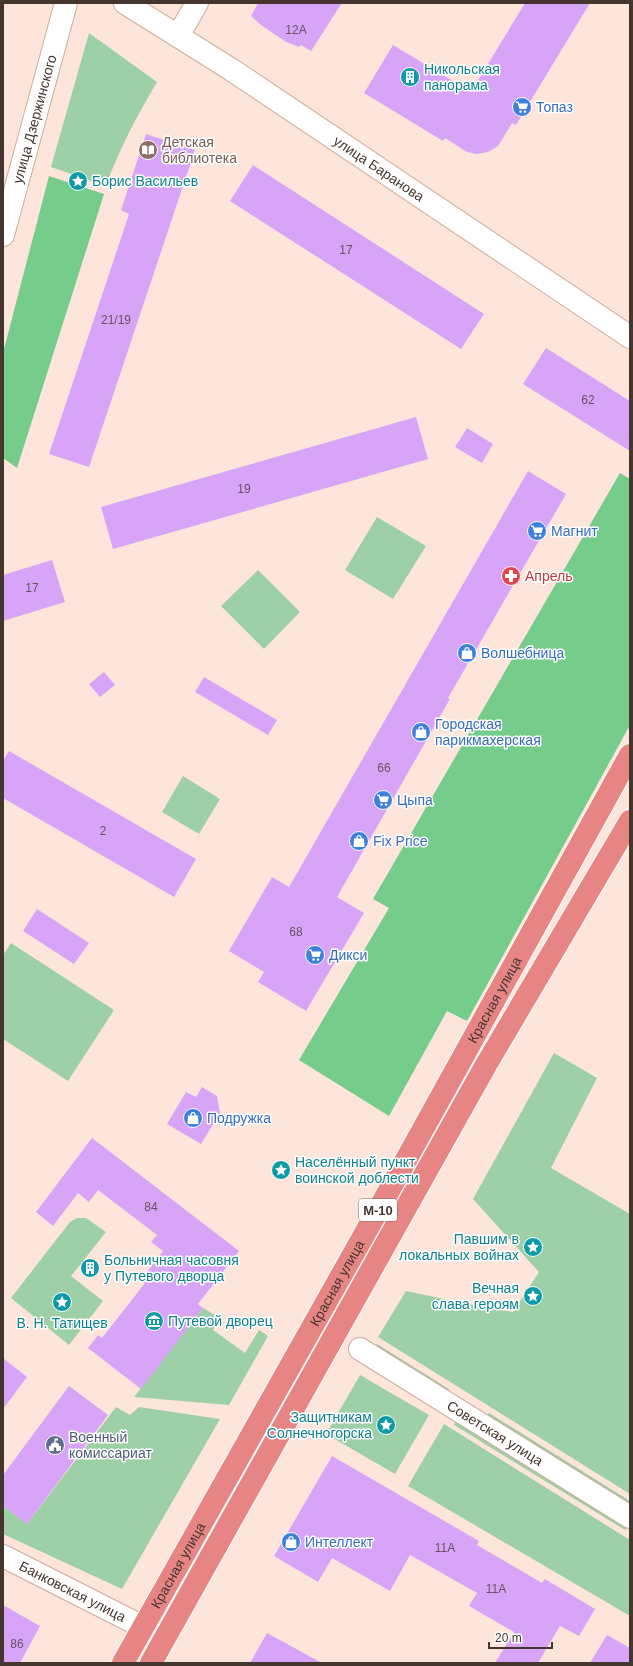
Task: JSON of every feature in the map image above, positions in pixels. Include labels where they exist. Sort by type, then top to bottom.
[{"type":"highway","name":"Красная улица","points":[[123,1663],[386,1196],[630,755]]},
{"type":"highway","name":"Красная улица","points":[[151,1663],[486,1065],[630,821]]},
{"type":"street","name":"улица Баранова","points":[[125,3],[232,70],[630,337]]},
{"type":"street","points":[[178,36],[196,3]]},
{"type":"street","name":"улица Дзержинского","points":[[3,235],[67,6]]},
{"type":"street","name":"Советская улица","points":[[360,1349],[630,1517]]},
{"type":"street","name":"Банковская улица","points":[[3,1556],[143,1627]]},
{"type":"green space","points":[[89,33],[157,82],[129,133],[106,186],[51,167]]},
{"type":"green space","points":[[49,176],[104,194],[17,468],[3,458],[3,353]]},
{"type":"green space","points":[[620,473],[630,479],[630,725],[467,1021],[447,1011],[389,1116],[299,1060],[389,908],[373,899]]},
{"type":"green space","points":[[377,517],[426,546],[393,599],[345,570]]},
{"type":"green space","points":[[258,570],[300,612],[264,649],[221,606]]},
{"type":"green space","points":[[183,776],[220,799],[199,834],[162,812]]},
{"type":"green space","points":[[11,943],[114,1010],[68,1081],[3,1039],[3,955]]},
{"type":"green space","points":[[554,1053],[597,1078],[551,1168],[630,1214],[630,1494],[378,1337],[406,1291],[513,1312],[539,1272],[473,1199]]},
{"type":"green space","points":[[77,1218],[86,1218],[106,1232],[71,1276],[103,1301],[69,1345],[11,1298],[70,1222]]},
{"type":"green space","points":[[203,1308],[220,1318],[213,1330],[245,1353],[259,1330],[268,1336],[229,1405],[134,1397]]},
{"type":"green space","points":[[377,1344],[449,1389],[446,1394],[374,1349]]},
{"type":"green space","points":[[360,1375],[429,1415],[395,1474],[326,1434]]},
{"type":"green space","points":[[116,1407],[130,1415],[139,1407],[220,1419],[122,1589],[3,1534],[3,1506],[27,1524]]},
{"type":"green space","points":[[489,1413],[630,1501],[630,1507],[486,1417]]},
{"type":"green space","points":[[457,1419],[628,1525],[625,1530],[454,1425]]},
{"type":"green space","points":[[444,1424],[630,1540],[630,1616],[408,1486]]},
{"type":"building","points":[[258,3],[342,3],[311,51],[301,45],[299,47],[286,42],[261,25],[251,16]]},
{"type":"building","name":"Никольская панорама","points":[[525,3],[590,3],[516,125],[512,123],[498,146],[488,152],[477,154],[467,152],[445,138],[443,141],[364,93],[393,45],[471,92]]},
{"type":"building","points":[[146,134],[195,150],[89,467],[49,454],[129,214],[121,210]]},
{"type":"building","points":[[253,165],[484,314],[461,349],[230,201]]},
{"type":"building","points":[[546,348],[630,401],[630,451],[523,384]]},
{"type":"building","points":[[416,417],[428,459],[113,549],[101,507]]},
{"type":"building","points":[[467,428],[493,444],[482,463],[455,447]]},
{"type":"building","points":[[528,471],[566,494],[448,698],[450,699],[337,897],[364,913],[306,1011],[258,982],[264,972],[229,951],[272,877],[289,887]]},
{"type":"building","points":[[52,560],[65,602],[3,621],[3,575]]},
{"type":"building","points":[[104,672],[115,685],[100,697],[89,684]]},
{"type":"building","points":[[204,677],[277,720],[268,735],[195,692]]},
{"type":"building","points":[[9,751],[196,859],[174,897],[3,798],[3,761]]},
{"type":"building","points":[[37,909],[89,943],[74,964],[23,931]]},
{"type":"building","name":"Подружка","points":[[202,1087],[217,1096],[220,1113],[201,1144],[167,1124],[186,1092],[196,1097]]},
{"type":"building","points":[[92,1138],[239,1251],[198,1304],[203,1308],[141,1389],[88,1348],[98,1335],[102,1338],[145,1283],[141,1280],[163,1251],[151,1242],[157,1235],[98,1190],[89,1202],[78,1193],[53,1226],[36,1212]]},
{"type":"building","points":[[3,1358],[27,1377],[3,1409]]},
{"type":"building","name":"Военный комиссариат","points":[[69,1386],[108,1415],[27,1524],[3,1506],[3,1475]]},
{"type":"building","points":[[332,1456],[479,1541],[477,1545],[542,1583],[545,1579],[595,1609],[579,1636],[560,1626],[538,1663],[495,1663],[514,1632],[469,1606],[477,1593],[410,1555],[390,1591],[332,1558],[318,1582],[274,1556]]},
{"type":"building","points":[[3,1605],[40,1626],[20,1663],[3,1663]]},
{"type":"building","points":[[267,1633],[322,1663],[250,1663]]},
{"type":"building","points":[[607,1635],[630,1648],[630,1663],[590,1663]]},
{"type":"place","name":"Никольская панорама","points":[[410,77]]},
{"type":"place","name":"Топаз","points":[[522,107]]},
{"type":"place","name":"Детская библиотека","points":[[148,150]]},
{"type":"place","name":"Борис Васильев","points":[[78,181]]},
{"type":"place","name":"Магнит","points":[[537,531]]},
{"type":"place","name":"Апрель","points":[[511,576]]},
{"type":"place","name":"Волшебница","points":[[467,653]]},
{"type":"place","name":"Городская парикмахерская","points":[[421,732]]},
{"type":"place","name":"Цыпа","points":[[383,800]]},
{"type":"place","name":"Fix Price","points":[[359,841]]},
{"type":"place","name":"Дикси","points":[[315,955]]},
{"type":"place","name":"Подружка","points":[[193,1118]]},
{"type":"place","name":"Населённый пункт воинской доблести","points":[[281,1170]]},
{"type":"place","name":"Павшим в локальных войнах","points":[[533,1247]]},
{"type":"place","name":"Больничная часовня у Путевого дворца","points":[[90,1268]]},
{"type":"place","name":"Вечная слава героям","points":[[533,1296]]},
{"type":"place","name":"В. Н. Татищев","points":[[62,1302]]},
{"type":"place","name":"Путевой дворец","points":[[154,1321]]},
{"type":"place","name":"Защитникам Солнечногорска","points":[[386,1425]]},
{"type":"place","name":"Военный комиссариат","points":[[55,1445]]},
{"type":"place","name":"Интеллект","points":[[291,1542]]}]
